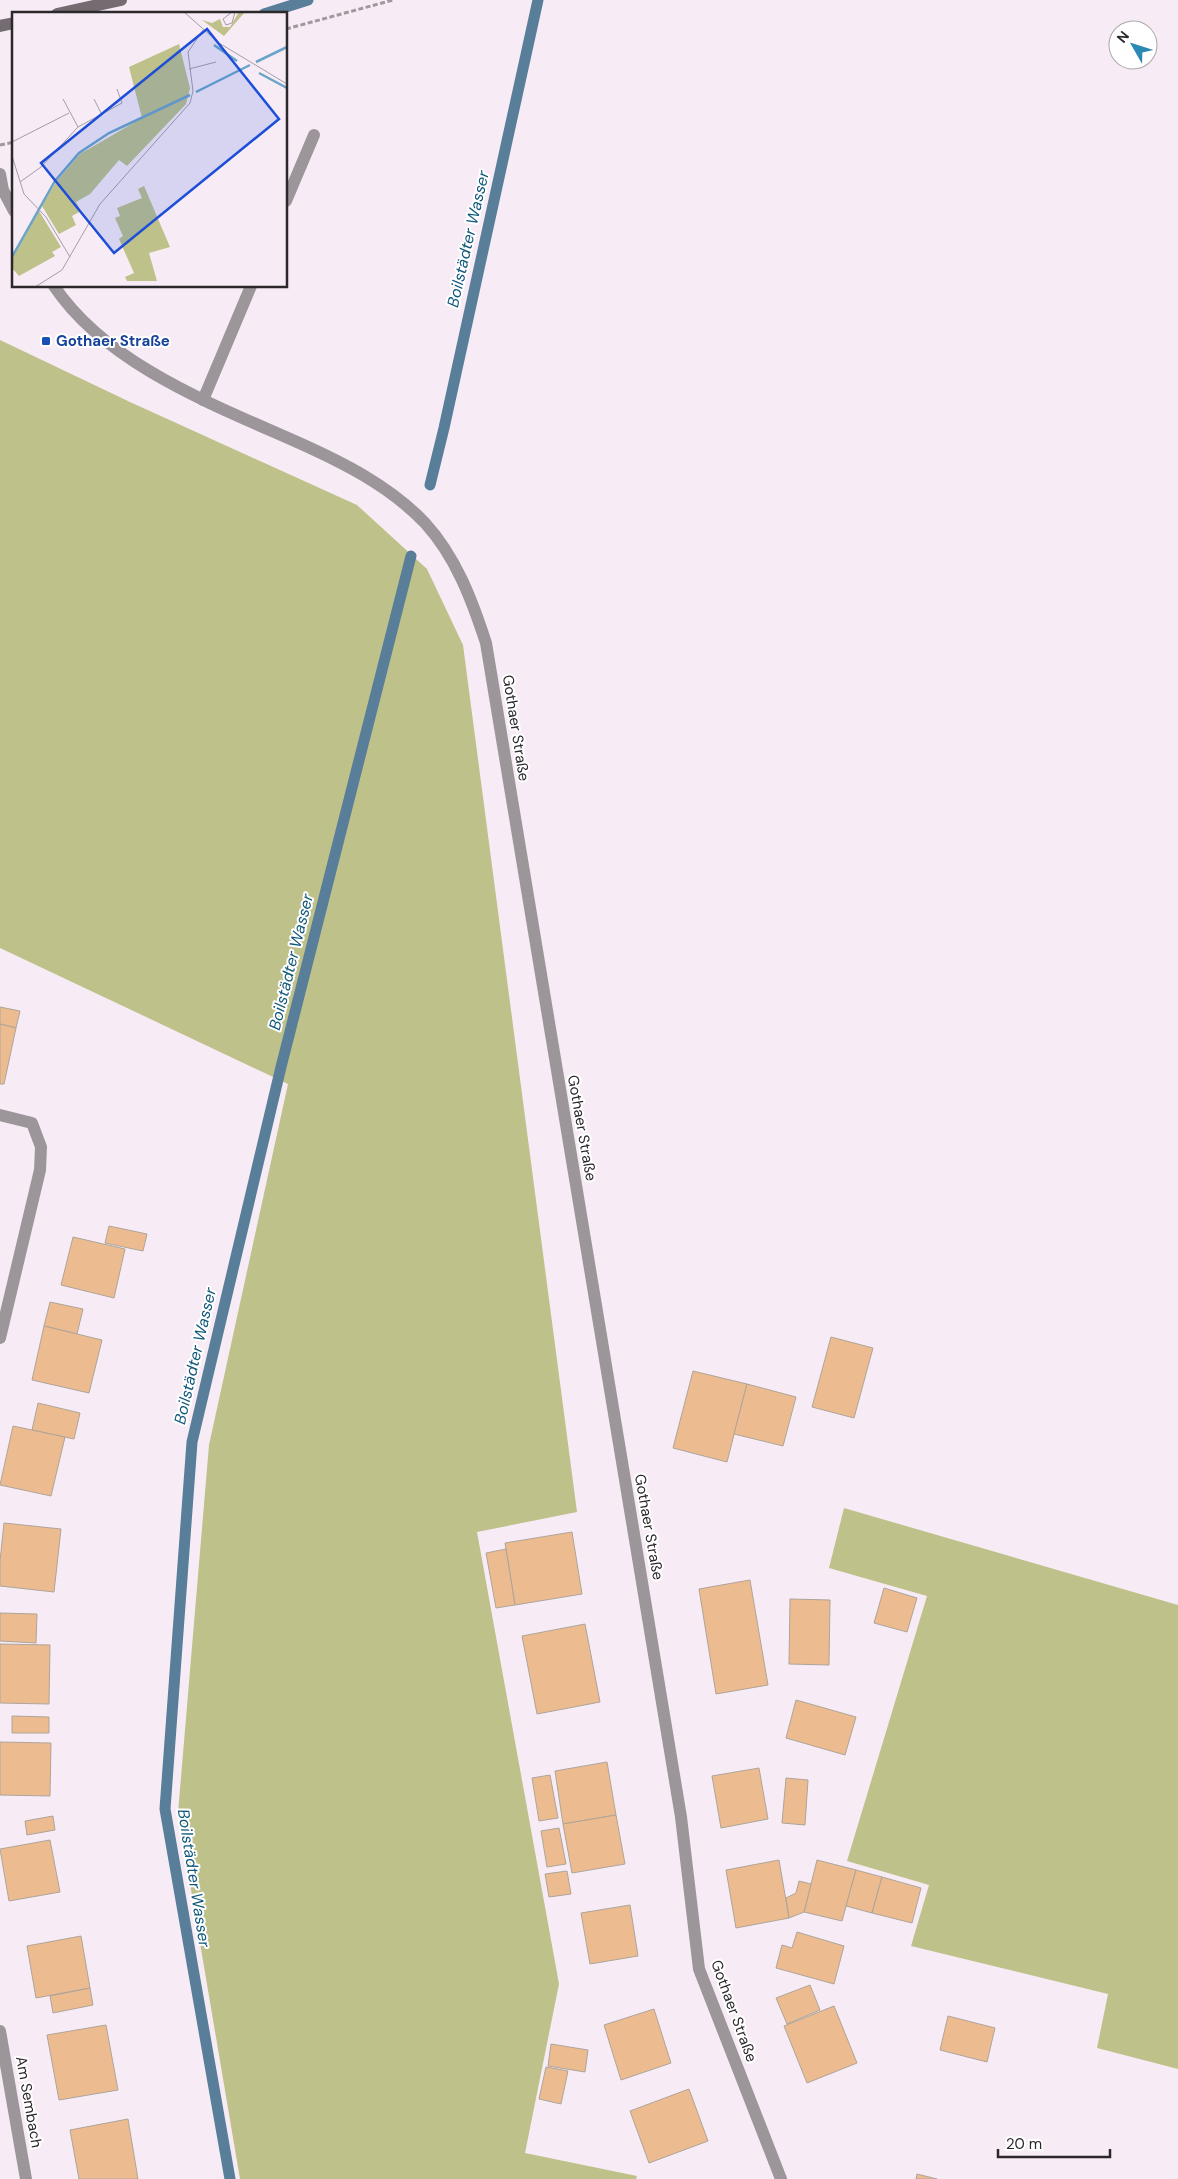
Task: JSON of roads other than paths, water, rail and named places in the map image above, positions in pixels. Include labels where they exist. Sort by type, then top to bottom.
[{"type":"main road","points":[[66,12],[121,0]]},
{"type":"street","points":[[288,196],[314,135]]},
{"type":"street","points":[[0,174],[3,190],[12,208]]},
{"type":"street","name":"Gothaer Straße","points":[[55,288],[95,331],[126,356],[156,376],[203,400],[339,461],[404,504],[424,522],[444,547],[462,578],[474,606],[486,644],[678,1797],[699,1969],[781,2179]]},
{"type":"street","points":[[203,400],[250,288]]},
{"type":"street","points":[[0,1115],[32,1123],[41,1147],[40,1170],[0,1338]]},
{"type":"street","name":"Am Sembach","points":[[0,2031],[26,2179]]},
{"type":"waterway","points":[[270,12],[308,0]]},
{"type":"waterway","name":"Boilstädter Wasser","points":[[430,485],[538,0]]},
{"type":"waterway","name":"Boilstädter Wasser","points":[[230,2179],[165,1809],[192,1442],[281,1067],[411,556]]},
{"type":"place","name":"Gothaer Straße","points":[[46,341]]}]
